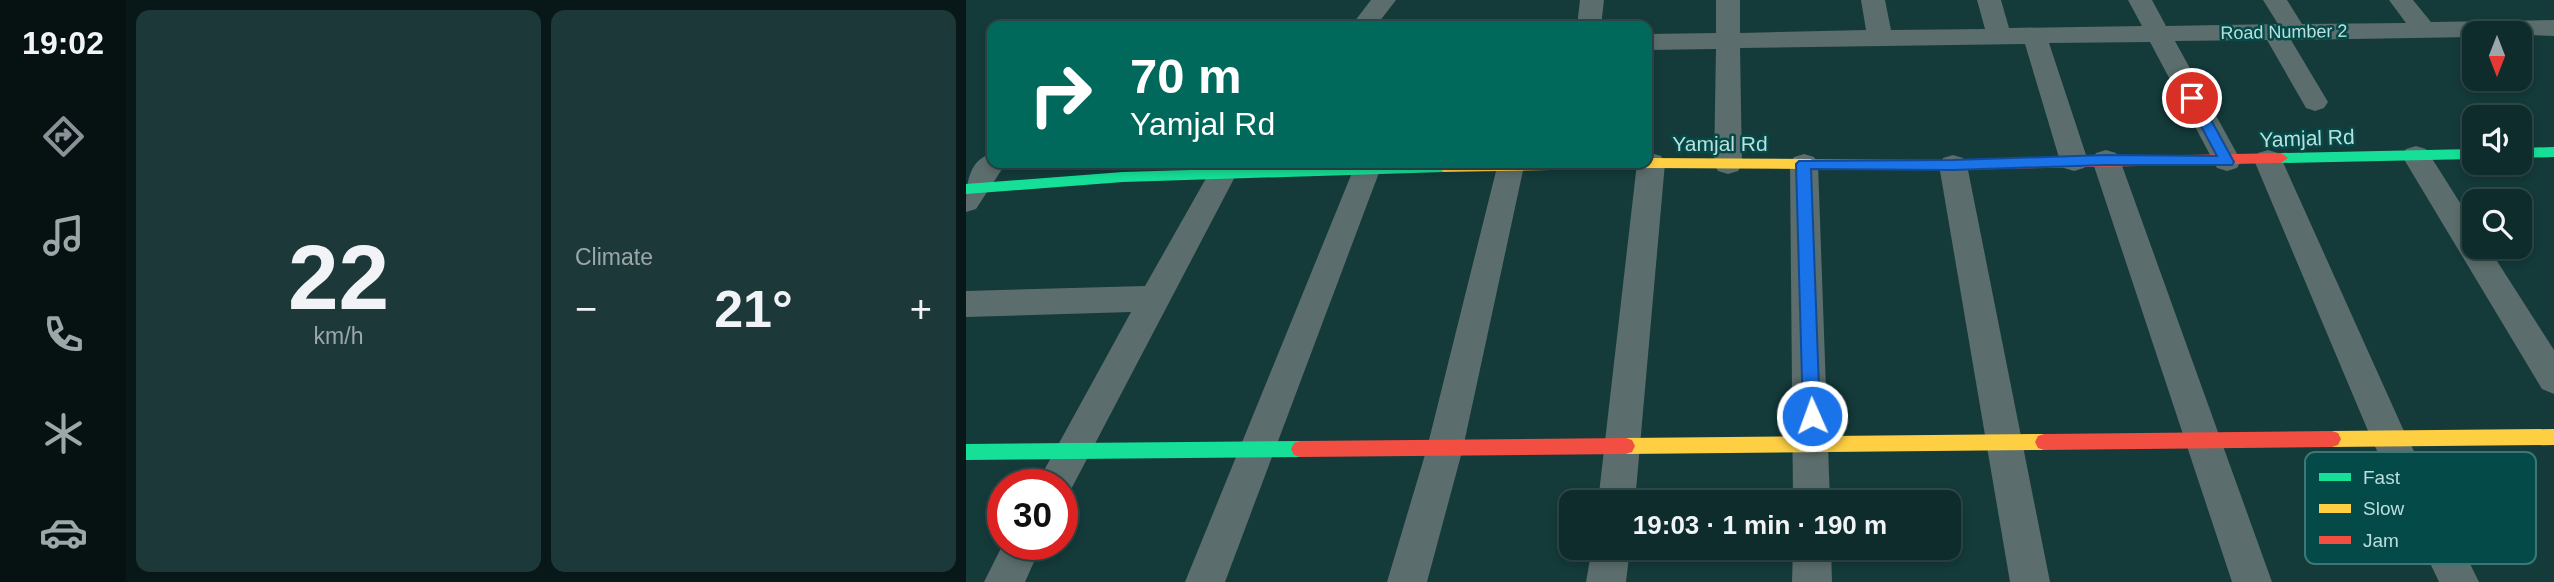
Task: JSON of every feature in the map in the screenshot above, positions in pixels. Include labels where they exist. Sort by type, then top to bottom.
[{"type":"main road","points":[[2532,153],[2554,152]]},
{"type":"main road","name":"Yamjal Rd","points":[[1652,163],[1953,165],[2090,161],[2227,162],[2462,155]]},
{"type":"main road","name":"Yamjal Rd","points":[[969,192],[1280,168]]},
{"type":"main road","name":"Yamjal Rd","points":[[1316,168],[1438,168]]},
{"type":"main road","points":[[966,452],[2554,437]]},
{"type":"street","points":[[1367,21],[1384,0]]},
{"type":"street","points":[[1590,21],[1592,0]]},
{"type":"street","points":[[1728,0],[1728,164]]},
{"type":"street","points":[[1873,0],[1880,38]]},
{"type":"street","points":[[1989,0],[2000,38]]},
{"type":"street","points":[[2140,0],[2227,162]]},
{"type":"street","points":[[2274,0],[2315,102]]},
{"type":"street","points":[[2401,0],[2424,30]]},
{"type":"street","name":"Road Number 2","points":[[1652,42],[2554,28]]},
{"type":"street","points":[[2035,37],[2090,161],[2204,439],[2252,582]]},
{"type":"street","points":[[2416,156],[2554,379]]},
{"type":"street","points":[[2269,160],[2396,452]]},
{"type":"street","points":[[1804,164],[1812,490]]},
{"type":"street","points":[[1953,165],[2030,582]]},
{"type":"street","points":[[969,192],[988,168]]},
{"type":"street","points":[[1407,582],[1445,447],[1510,168]]},
{"type":"street","points":[[1618,490],[1651,168]]},
{"type":"street","points":[[1205,582],[1366,170]]},
{"type":"street","points":[[1062,469],[1223,173]]},
{"type":"street","points":[[966,304],[1155,299]]},
{"type":"street","points":[[1004,582],[1015,560]]},
{"type":"street","points":[[1606,582],[1609,560]]},
{"type":"street","points":[[1812,560],[1812,582]]},
{"type":"street","points":[[2450,564],[2459,582]]},
{"type":"traffic: fast","points":[[2532,153],[2554,152]]},
{"type":"traffic: fast","points":[[2281,158],[2462,154]]},
{"type":"traffic: fast","points":[[966,189],[1123,177],[1412,168]]},
{"type":"traffic: fast","points":[[966,452],[1300,449]]},
{"type":"traffic: slow","points":[[1652,163],[1812,164]]},
{"type":"traffic: slow","points":[[2332,439],[2554,437]]},
{"type":"traffic: slow","points":[[1626,446],[2044,442]]},
{"type":"traffic: jam","points":[[1812,164],[1953,165],[2281,158]]},
{"type":"traffic: jam","points":[[2044,442],[2332,439]]},
{"type":"traffic: jam","points":[[1300,449],[1626,446]]},
{"type":"route","points":[[1812,416],[1804,164],[1953,165],[2106,160],[2227,162],[2192,98]]}]
